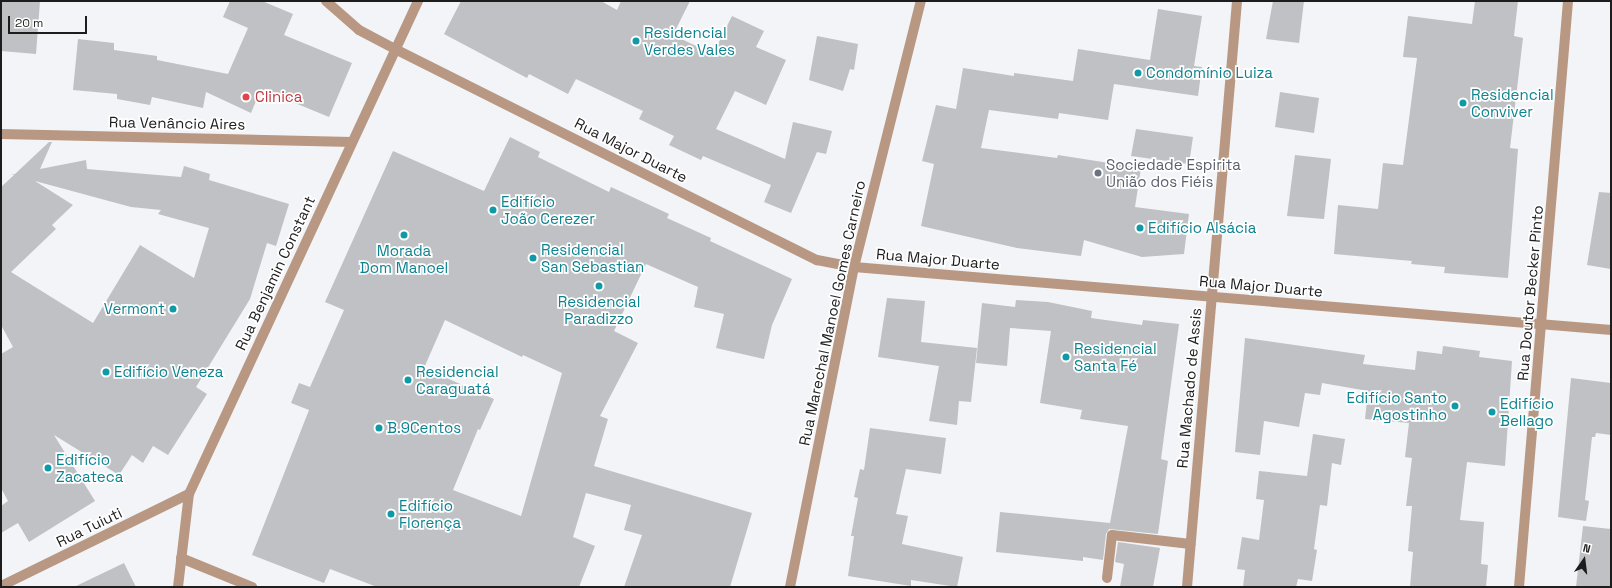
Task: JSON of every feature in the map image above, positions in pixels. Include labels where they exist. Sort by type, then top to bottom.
[{"type":"street","name":"Rua Major Duarte","points":[[326,1],[359,30],[395,50],[817,260],[854,268],[1611,330]]},
{"type":"street","name":"Rua Benjamin Constant","points":[[178,587],[188,494],[418,1]]},
{"type":"street","name":"Rua Marechal Manoel Gomes Carneiro","points":[[790,587],[854,268],[921,1]]},
{"type":"street","name":"Rua Machado de Assis","points":[[1187,587],[1237,1]]},
{"type":"street","name":"Rua Doutor Becker Pinto","points":[[1519,587],[1543,325],[1568,1]]},
{"type":"street","name":"Rua Venâncio Aires","points":[[1,134],[352,142]]},
{"type":"street","name":"Rua Tuiuti","points":[[1,586],[188,494]]},
{"type":"street","points":[[1107,578],[1112,535],[1190,544]]},
{"type":"street","points":[[181,558],[252,587]]},
{"type":"building","points":[[1,1],[40,1],[36,54],[1,51]]},
{"type":"building","points":[[230,1],[262,1],[293,14],[284,35],[352,63],[329,117],[261,89],[251,113],[206,92],[203,108],[152,97],[150,105],[117,99],[117,94],[73,90],[78,39],[114,43],[114,50],[157,56],[157,60],[228,74],[248,28],[223,17]]},
{"type":"building","points":[[461,1],[601,1],[617,10],[621,1],[690,1],[673,35],[713,54],[732,16],[764,31],[756,47],[786,60],[766,105],[735,91],[716,129],[785,159],[793,122],[832,131],[826,154],[817,152],[791,213],[764,202],[771,185],[703,156],[701,160],[669,145],[674,136],[639,119],[643,111],[576,79],[568,94],[529,74],[527,78],[444,34]]},
{"type":"building","points":[[1273,1],[1304,1],[1299,43],[1266,39]]},
{"type":"building","points":[[1475,1],[1518,1],[1514,36],[1523,38],[1510,148],[1518,149],[1508,278],[1444,273],[1445,267],[1411,264],[1412,261],[1334,254],[1338,205],[1378,209],[1383,163],[1403,165],[1417,58],[1403,57],[1408,16],[1472,24]]},
{"type":"building","points":[[1158,9],[1202,16],[1194,66],[1202,67],[1198,96],[1114,84],[1108,120],[1059,113],[1058,119],[989,110],[981,148],[1057,158],[1058,155],[1141,168],[1135,207],[1189,214],[1184,254],[1142,257],[1084,240],[1081,256],[1017,248],[921,226],[934,164],[922,161],[936,105],[956,109],[963,68],[1014,76],[1014,73],[1073,81],[1078,49],[1150,60]]},
{"type":"building","points":[[817,36],[858,44],[854,70],[850,69],[843,91],[809,80]]},
{"type":"building","points":[[1280,92],[1319,98],[1314,133],[1275,127]]},
{"type":"building","points":[[1136,129],[1193,137],[1189,164],[1131,156]]},
{"type":"building","points":[[510,137],[540,152],[538,157],[609,192],[611,187],[669,214],[667,218],[711,238],[710,241],[792,279],[772,325],[764,359],[716,348],[724,314],[694,307],[698,287],[646,264],[614,331],[638,343],[600,416],[608,419],[594,466],[752,513],[730,587],[624,587],[642,535],[624,530],[631,505],[586,493],[573,537],[595,546],[579,587],[377,587],[330,569],[324,583],[252,555],[309,410],[291,403],[299,383],[310,387],[344,310],[325,302],[393,151],[484,191]],"holes":[[[445,320],[522,357],[523,355],[562,373],[521,516],[453,490],[478,429],[480,430],[494,399],[424,368]]]},
{"type":"building","points":[[49,142],[52,142],[40,169],[86,160],[87,169],[181,177],[184,166],[210,174],[209,180],[289,204],[276,246],[267,243],[250,299],[196,387],[207,394],[168,455],[153,446],[143,463],[132,455],[119,475],[54,435],[95,501],[29,542],[18,523],[1,533],[1,506],[8,501],[1,488],[1,354],[13,347],[1,325],[1,187],[14,175],[11,175],[15,174]],"holes":[[[35,181],[131,207],[161,210],[158,214],[209,228],[194,278],[140,245],[93,323],[11,272],[56,229],[52,225],[73,205]]]},
{"type":"building","points":[[1295,155],[1331,159],[1324,219],[1287,216]]},
{"type":"building","points":[[1599,192],[1611,193],[1611,269],[1587,265]]},
{"type":"building","points":[[887,298],[925,301],[921,342],[977,348],[971,402],[959,401],[957,425],[929,421],[939,366],[878,357]]},
{"type":"building","points":[[1016,300],[1048,302],[1092,311],[1091,318],[1142,325],[1143,320],[1179,324],[1161,459],[1168,461],[1158,534],[1109,529],[1106,534],[1103,560],[1083,557],[1083,561],[996,552],[1000,512],[1110,523],[1128,426],[1080,419],[1082,410],[1040,403],[1051,331],[1010,328],[1007,366],[976,363],[982,303],[1015,307]]},
{"type":"building","points":[[1245,338],[1365,355],[1363,364],[1415,370],[1417,351],[1442,354],[1443,346],[1480,351],[1479,357],[1512,361],[1505,466],[1467,462],[1460,520],[1484,522],[1481,564],[1488,565],[1486,587],[1410,587],[1413,552],[1408,551],[1412,506],[1406,506],[1412,458],[1405,457],[1409,423],[1365,419],[1368,391],[1322,383],[1320,395],[1305,393],[1299,427],[1264,421],[1260,455],[1235,452]]},
{"type":"building","points":[[1571,378],[1611,383],[1611,435],[1596,433],[1595,437],[1592,437],[1585,500],[1589,501],[1586,521],[1558,517]]},
{"type":"building","points":[[870,428],[946,438],[941,474],[906,469],[896,514],[908,516],[902,544],[963,557],[957,587],[911,580],[911,586],[848,576],[854,536],[851,536],[858,498],[854,497],[860,469],[864,470]]},
{"type":"building","points":[[1313,434],[1345,439],[1341,465],[1332,463],[1327,506],[1320,505],[1314,549],[1317,550],[1312,581],[1298,579],[1296,587],[1243,587],[1245,570],[1237,569],[1242,537],[1259,540],[1264,500],[1256,499],[1259,471],[1307,476]]},
{"type":"building","points":[[1583,526],[1611,529],[1611,587],[1576,587]]},
{"type":"building","points":[[1118,542],[1160,548],[1153,587],[1120,587],[1124,564],[1115,562]]},
{"type":"building","points":[[124,563],[136,587],[74,587]]},
{"type":"place","name":"Residencial Verdes Vales","points":[[636,41]]},
{"type":"place","name":"Condomínio Luiza","points":[[1138,73]]},
{"type":"place","name":"Clinica","points":[[246,97]]},
{"type":"place","name":"Residencial Conviver","points":[[1463,103]]},
{"type":"place","name":"Sociedade Espirita União dos Fiéis","points":[[1098,173]]},
{"type":"place","name":"Edifício João Cerezer","points":[[493,210]]},
{"type":"place","name":"Edifício Alsácia","points":[[1140,228]]},
{"type":"place","name":"Morada Dom Manoel","points":[[404,235]]},
{"type":"place","name":"Residencial San Sebastian","points":[[533,258]]},
{"type":"place","name":"Residencial Paradizzo","points":[[599,286]]},
{"type":"place","name":"Vermont","points":[[173,309]]},
{"type":"place","name":"Residencial Santa Fé","points":[[1066,357]]},
{"type":"place","name":"Edifício Veneza","points":[[106,372]]},
{"type":"place","name":"Residencial Caraguatá","points":[[408,380]]},
{"type":"place","name":"Edifício Santo Agostinho","points":[[1455,406]]},
{"type":"place","name":"Edifício Bellago","points":[[1492,412]]},
{"type":"place","name":"B.9Centos","points":[[379,428]]},
{"type":"place","name":"Edifício Zacateca","points":[[48,468]]},
{"type":"place","name":"Edifício Florença","points":[[391,514]]}]
